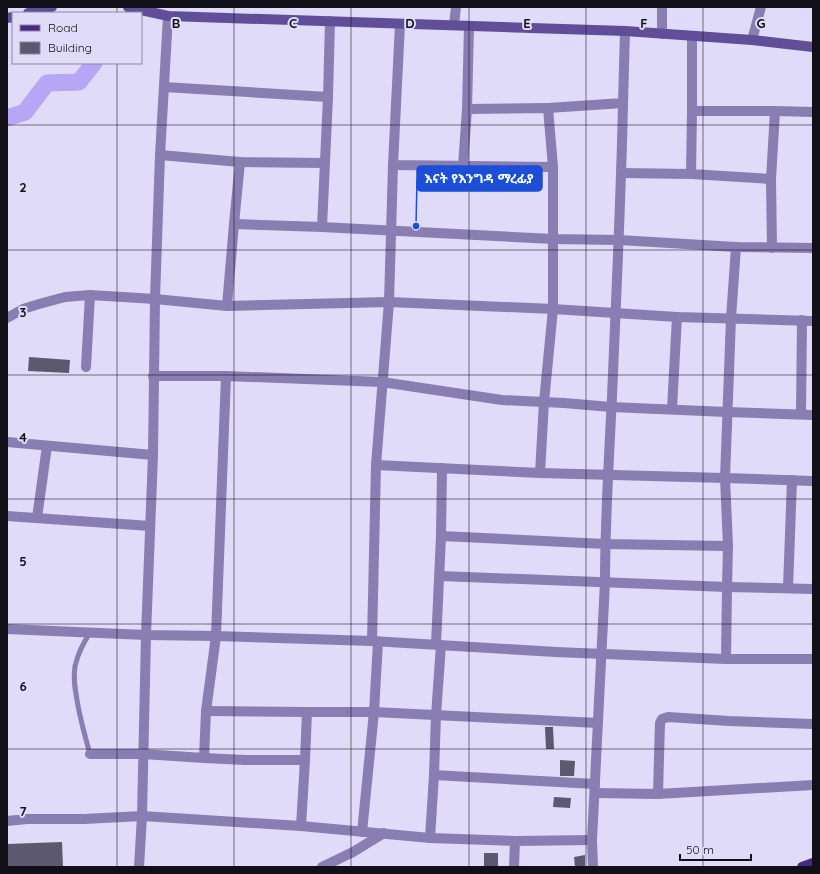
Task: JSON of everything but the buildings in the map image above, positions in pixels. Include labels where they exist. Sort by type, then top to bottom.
[{"type":"main road","points":[[802,867],[813,863]]},
{"type":"street","points":[[32,12],[52,7]]},
{"type":"street","points":[[128,7],[168,16],[625,31],[752,40],[813,47]]},
{"type":"street","points":[[454,25],[456,7]]},
{"type":"street","points":[[662,7],[662,34]]},
{"type":"street","points":[[752,40],[761,7]]},
{"type":"street","points":[[140,867],[146,635],[153,455],[155,299],[160,155],[168,16]]},
{"type":"street","points":[[322,227],[330,21]]},
{"type":"street","points":[[362,832],[374,712],[376,465],[389,302],[393,165],[400,24]]},
{"type":"street","points":[[463,166],[467,109],[469,26]]},
{"type":"street","points":[[593,867],[592,840],[605,582],[605,544],[622,173],[625,31]]},
{"type":"street","points":[[691,174],[692,36]]},
{"type":"street","points":[[164,87],[328,98]]},
{"type":"street","points":[[467,109],[548,108],[623,103]]},
{"type":"street","points":[[540,473],[544,402],[553,309],[553,167],[548,108]]},
{"type":"street","points":[[692,111],[813,112]]},
{"type":"street","points":[[772,248],[771,179],[775,111]]},
{"type":"street","points":[[160,155],[240,162],[325,164]]},
{"type":"street","points":[[227,306],[240,162]]},
{"type":"street","points":[[393,165],[553,167]]},
{"type":"street","points":[[622,173],[691,174],[771,179]]},
{"type":"street","points":[[234,224],[553,239],[619,240],[736,247],[813,248]]},
{"type":"street","points":[[726,659],[726,587],[728,546],[725,478],[731,318],[736,247]]},
{"type":"street","points":[[86,367],[90,295]]},
{"type":"street","points":[[7,318],[23,309],[39,304],[66,297],[90,295],[155,299],[227,306],[389,302],[616,312],[677,317],[813,320]]},
{"type":"street","points":[[672,409],[677,317]]},
{"type":"street","points":[[801,414],[802,320]]},
{"type":"street","points":[[154,376],[226,376],[382,382],[502,400],[611,407],[813,415]]},
{"type":"street","points":[[204,758],[206,711],[216,636],[226,376]]},
{"type":"street","points":[[7,442],[153,455]]},
{"type":"street","points":[[37,518],[47,446]]},
{"type":"street","points":[[376,465],[540,473],[813,481]]},
{"type":"street","points":[[430,838],[436,715],[442,468]]},
{"type":"street","points":[[788,588],[792,480]]},
{"type":"street","points":[[7,516],[150,526]]},
{"type":"street","points":[[441,536],[605,544],[728,546]]},
{"type":"street","points":[[440,576],[813,589]]},
{"type":"street","points":[[7,629],[438,644],[556,652],[726,659],[813,659]]},
{"type":"street","points":[[206,711],[374,712],[598,723]]},
{"type":"street","points":[[301,826],[307,712]]},
{"type":"street","points":[[658,794],[660,724],[662,719],[668,717],[813,724]]},
{"type":"street","points":[[90,754],[143,754],[245,760],[305,760]]},
{"type":"street","points":[[434,775],[658,794],[813,785]]},
{"type":"street","points":[[7,821],[28,819],[84,819],[142,816],[301,826],[430,838],[515,841],[592,840]]},
{"type":"street","points":[[322,867],[353,852],[384,833]]},
{"type":"street","points":[[514,867],[515,841]]},
{"type":"lane","points":[[90,632],[79,652],[75,668],[75,679],[82,726],[90,754]]},
{"type":"waterway","points":[[7,118],[25,112],[47,83],[79,82],[93,64]]},
{"type":"place","name":"እናት የእንግዳ ማረፊያ","points":[[416,226]]}]
